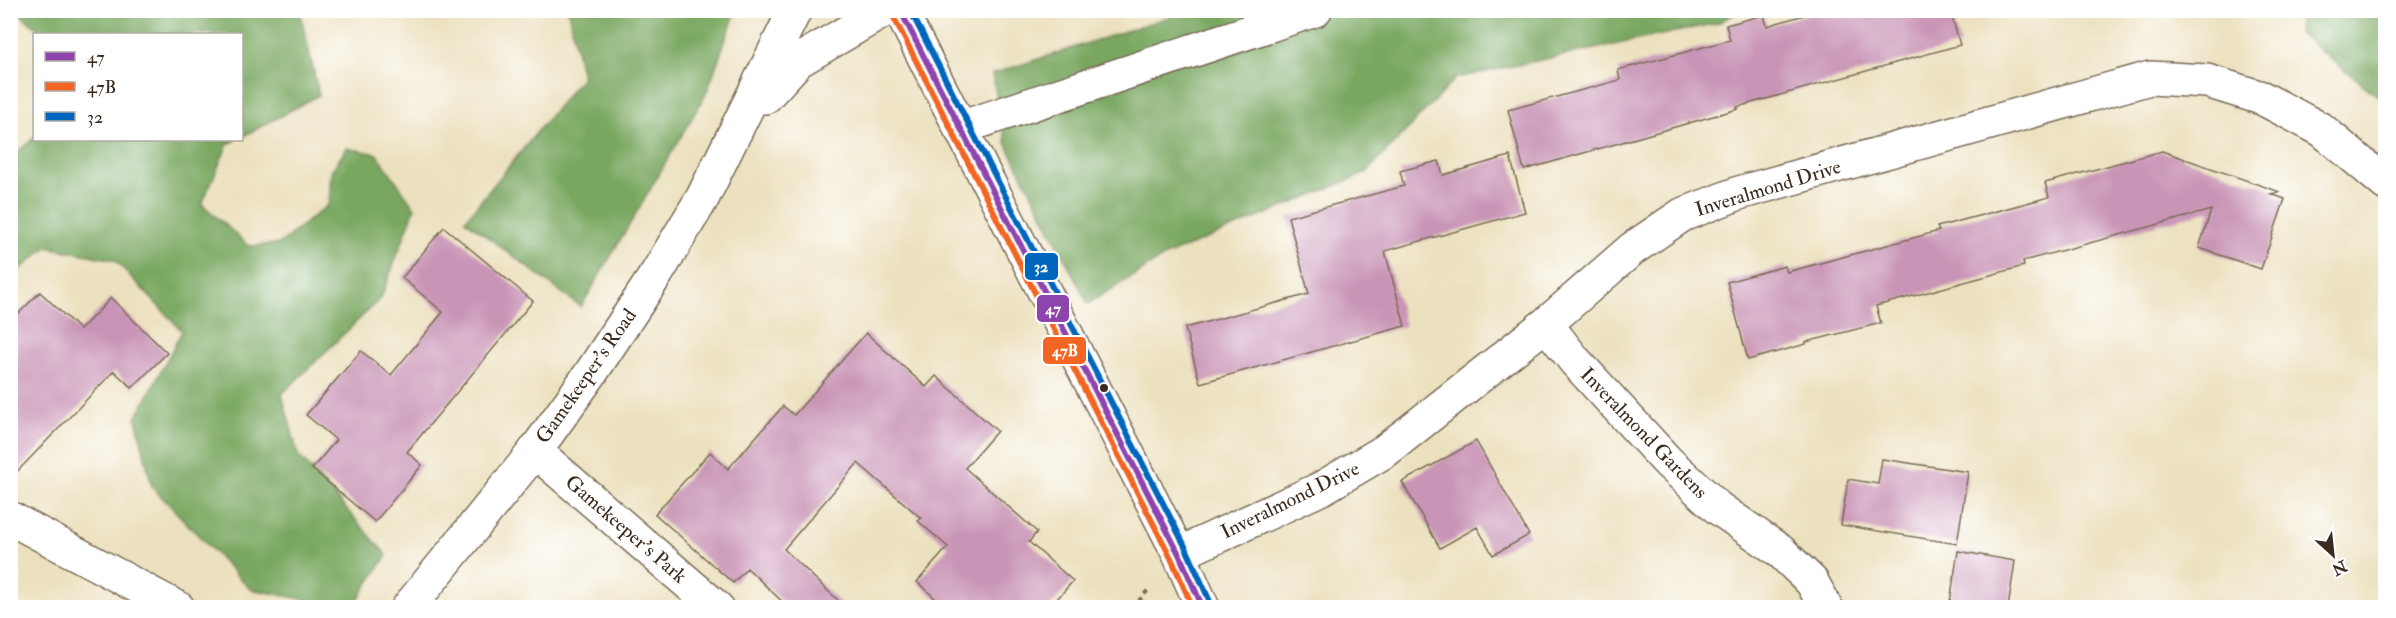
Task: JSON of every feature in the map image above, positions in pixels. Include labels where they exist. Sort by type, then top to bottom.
[{"type":"street","name":"Gamekeeper's Road","points":[[408,608],[535,451],[591,374],[657,273],[703,196],[795,10]]},
{"type":"street","name":"Gamekeeper's Road","points":[[738,128],[798,61],[885,10]]},
{"type":"street","points":[[900,10],[1179,554],[1203,608]]},
{"type":"street","points":[[960,128],[1315,10]]},
{"type":"street","name":"Inveralmond Drive","points":[[1179,554],[1322,488],[1385,451],[1546,324],[1632,249],[1682,215],[1739,193],[2150,78],[2207,81],[2262,98],[2322,130],[2385,184]]},
{"type":"street","name":"Inveralmond Gardens","points":[[1546,324],[1575,361],[1668,462],[1718,508],[1780,551],[1812,582],[1826,608]]},
{"type":"street","name":"Gamekeeper's Park","points":[[535,451],[717,608]]},
{"type":"street","points":[[10,518],[178,608]]},
{"type":"green space","points":[[16,11],[300,11],[319,95],[243,136],[243,33],[43,33]]},
{"type":"green space","points":[[568,11],[736,11],[706,94],[581,307],[465,220],[582,77]]},
{"type":"green space","points":[[1187,11],[1740,11],[1718,23],[1456,78],[1366,173],[1165,256],[1088,304],[1006,143],[992,74]]},
{"type":"green space","points":[[2300,11],[2385,11],[2385,102],[2298,33]]},
{"type":"green space","points":[[33,139],[33,141],[234,141],[228,144],[202,204],[249,246],[279,244],[329,204],[331,171],[347,148],[377,154],[415,208],[381,298],[282,394],[298,455],[387,555],[353,607],[250,589],[152,487],[136,418],[182,331],[115,260],[47,247],[11,277],[11,157]]},
{"type":"building","points":[[1821,10],[1950,10],[1960,45],[1737,107],[1738,109],[1524,170],[1508,110],[1620,80],[1618,70],[1730,40],[1726,25],[1764,15],[1767,26]]},
{"type":"building","points":[[2162,151],[2280,192],[2271,194],[2285,199],[2261,269],[2199,248],[2211,210],[2023,261],[2024,266],[1876,306],[1881,323],[1748,360],[1727,282],[1785,266],[1787,272],[1939,231],[1937,227],[2049,197],[2045,183]]},
{"type":"building","points":[[1510,156],[1525,212],[1385,251],[1405,326],[1200,383],[1185,328],[1309,294],[1288,217],[1404,186],[1400,171],[1439,161],[1443,175]]},
{"type":"building","points":[[444,227],[533,301],[407,452],[422,465],[375,522],[312,469],[336,440],[306,415],[361,351],[391,375],[443,312],[402,278]]},
{"type":"building","points":[[40,292],[80,330],[111,298],[167,353],[132,388],[114,371],[10,479],[10,322]]},
{"type":"building","points":[[866,333],[926,387],[936,376],[997,431],[965,468],[1037,532],[1029,542],[1073,581],[1049,608],[946,608],[917,582],[948,547],[918,521],[921,518],[858,463],[784,549],[846,608],[789,608],[747,568],[733,583],[655,514],[710,452],[728,469],[783,406],[794,415]]},
{"type":"building","points":[[1476,441],[1529,535],[1493,555],[1477,527],[1440,548],[1402,482]]},
{"type":"building","points":[[1882,459],[1968,472],[1957,544],[1841,525],[1848,479],[1878,484]]},
{"type":"building","points":[[1958,551],[2015,561],[2008,608],[1949,608]]},
{"type":"transit line","name":"47","points":[[900,10],[1179,554],[1203,608]]},
{"type":"transit line","name":"32","points":[[910,10],[1187,550],[1211,604]]},
{"type":"transit line","name":"47B","points":[[892,14],[1171,558],[1193,608]]}]
